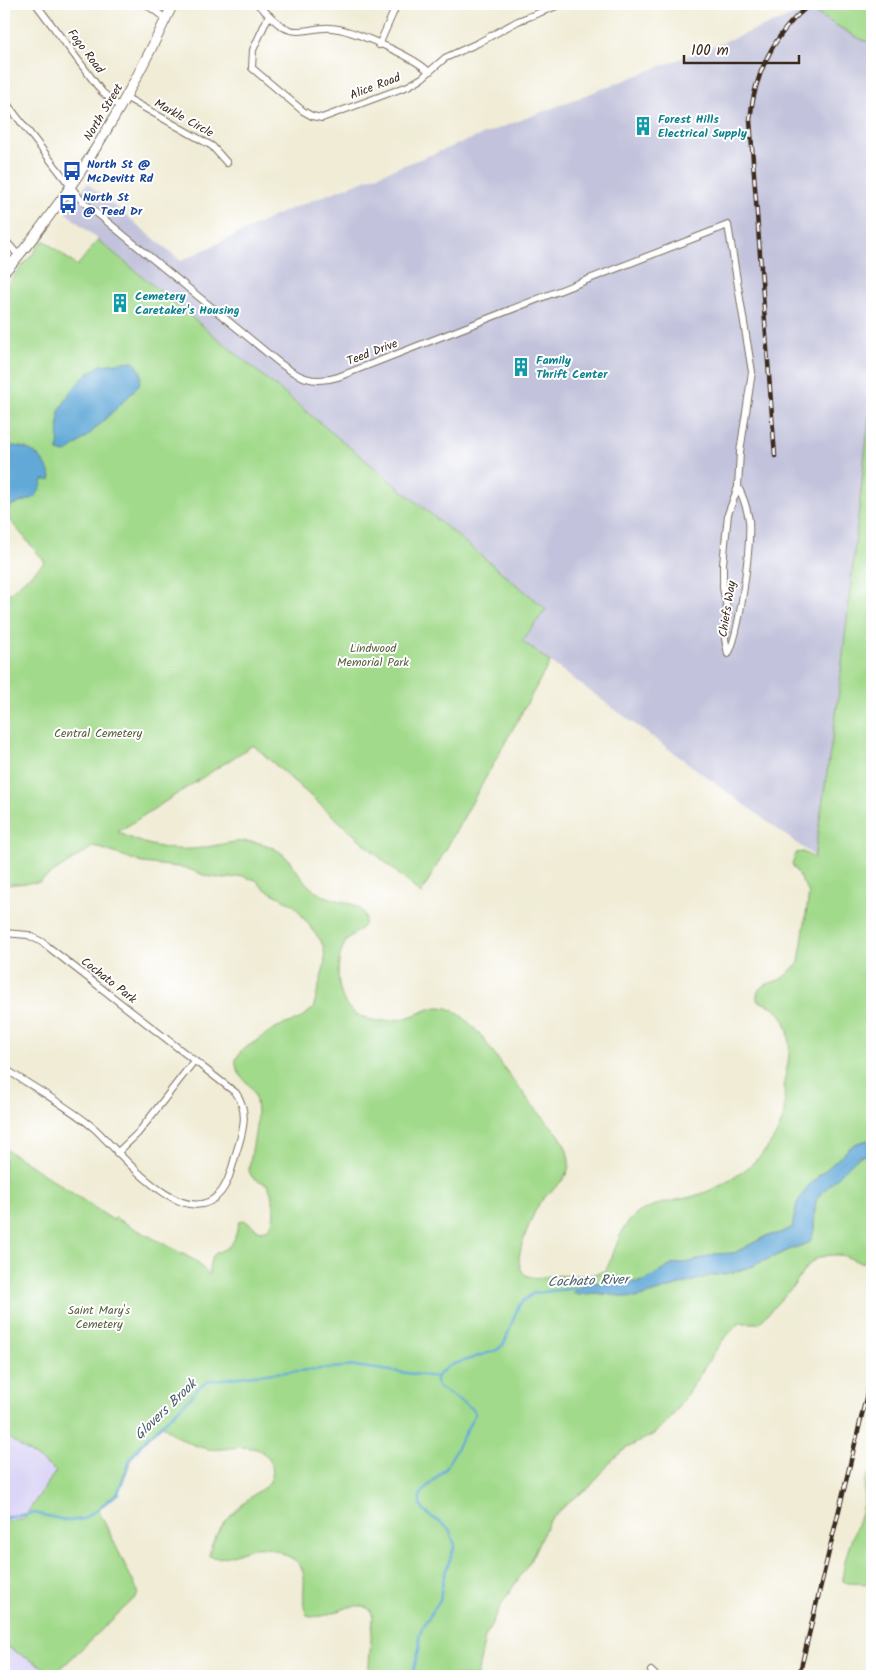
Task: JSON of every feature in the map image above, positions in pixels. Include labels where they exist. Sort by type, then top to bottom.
[{"type":"main road","name":"North Street","points":[[4,272],[19,256],[70,188],[121,108],[174,4]]},
{"type":"street","name":"Fogo Road","points":[[36,4],[102,92],[121,108]]},
{"type":"street","points":[[146,4],[166,19]]},
{"type":"street","points":[[257,4],[283,26],[292,30],[338,28],[413,59],[428,71]]},
{"type":"street","points":[[379,45],[397,4]]},
{"type":"street","name":"Alice Road","points":[[269,15],[251,54],[252,68],[312,116],[322,118],[408,86],[445,58],[518,21],[562,4]]},
{"type":"street","name":"Markle Circle","points":[[126,98],[212,146],[227,163]]},
{"type":"street","name":"Teed Drive","points":[[4,100],[82,202],[277,361],[301,378],[317,382],[338,377],[728,225]]},
{"type":"street","name":"Chiefs Way","points":[[728,225],[752,372],[740,452],[738,487],[728,514],[722,571],[727,608],[725,639],[728,654],[738,630],[749,533],[746,506],[738,487]]},
{"type":"street","points":[[4,239],[19,256]]},
{"type":"street","name":"Cochato Park","points":[[4,933],[28,935],[42,942],[194,1061],[216,1076],[236,1093],[242,1104],[244,1114],[240,1139],[223,1188],[213,1199],[193,1204],[176,1199],[143,1177],[117,1153]]},
{"type":"street","points":[[4,1068],[82,1120],[117,1153],[138,1132],[194,1061]]},
{"type":"street","points":[[651,1671],[656,1676]]},
{"type":"shaded area","points":[[809,9],[872,44],[872,391],[838,700],[814,856],[522,641],[546,609],[66,213],[87,183],[181,261],[285,211]]},
{"type":"shaded area","points":[[4,1435],[56,1471],[23,1519],[4,1522]]},
{"type":"shaded area","points":[[4,1645],[55,1674],[53,1676],[4,1676]]},
{"type":"green space","points":[[822,4],[872,4],[872,44],[856,37],[809,9]]},
{"type":"green space","points":[[44,240],[77,266],[98,240],[546,609],[522,641],[550,662],[421,894],[253,745],[118,832],[136,840],[163,848],[192,849],[244,841],[264,844],[275,849],[282,853],[306,883],[318,893],[352,904],[358,907],[365,916],[364,925],[345,943],[339,959],[338,979],[342,997],[352,1011],[366,1018],[383,1021],[401,1019],[432,1008],[443,1007],[456,1012],[473,1027],[530,1102],[557,1133],[568,1154],[569,1165],[566,1175],[539,1204],[521,1247],[519,1264],[524,1274],[533,1277],[586,1275],[606,1270],[623,1230],[633,1217],[648,1208],[698,1195],[718,1187],[741,1173],[770,1144],[782,1121],[785,1078],[789,1056],[789,1038],[785,1021],[780,1014],[772,1007],[757,1000],[757,994],[761,987],[781,979],[799,963],[809,893],[792,864],[796,853],[803,852],[814,858],[838,700],[872,391],[872,1139],[854,1144],[832,1166],[819,1175],[797,1203],[792,1228],[777,1234],[768,1235],[734,1253],[714,1254],[691,1262],[673,1264],[644,1281],[621,1284],[606,1281],[577,1295],[596,1293],[636,1298],[713,1275],[738,1271],[809,1243],[814,1227],[817,1198],[848,1164],[856,1159],[872,1154],[872,1260],[862,1262],[837,1255],[818,1258],[812,1262],[794,1286],[760,1323],[739,1323],[722,1341],[671,1418],[654,1434],[625,1449],[613,1459],[589,1488],[571,1500],[549,1521],[529,1563],[503,1602],[485,1637],[477,1676],[368,1676],[373,1617],[370,1609],[354,1606],[323,1616],[307,1615],[304,1603],[304,1574],[302,1569],[292,1558],[271,1549],[251,1549],[218,1558],[209,1556],[211,1546],[220,1529],[241,1506],[269,1483],[273,1471],[272,1466],[261,1451],[245,1447],[202,1448],[177,1436],[162,1424],[134,1453],[118,1493],[98,1509],[139,1594],[55,1674],[4,1645],[4,1522],[23,1519],[56,1471],[4,1435],[4,1148],[113,1220],[115,1218],[196,1261],[209,1275],[213,1255],[233,1242],[239,1222],[244,1220],[260,1231],[269,1229],[274,1212],[272,1196],[268,1185],[252,1177],[249,1171],[257,1106],[253,1091],[240,1075],[236,1059],[241,1051],[277,1027],[298,1020],[313,1009],[325,963],[324,948],[321,941],[294,905],[263,888],[256,880],[242,876],[225,879],[206,876],[186,868],[143,863],[94,846],[39,882],[4,885],[4,598],[45,562],[4,513],[4,288]]},
{"type":"green space","points":[[872,1471],[872,1584],[848,1583],[843,1581],[845,1561],[861,1513],[865,1482]]},
{"type":"water","points":[[132,361],[141,373],[137,388],[90,434],[66,453],[58,451],[59,411],[71,391],[87,374],[101,365]]},
{"type":"water","points":[[11,446],[25,448],[36,454],[45,464],[51,477],[50,480],[43,480],[37,495],[5,511],[8,528],[4,536],[4,448]]},
{"type":"water","points":[[872,1139],[872,1154],[859,1156],[817,1198],[814,1227],[809,1243],[738,1271],[713,1275],[636,1298],[596,1293],[577,1295],[573,1292],[588,1282],[621,1284],[644,1281],[673,1264],[691,1262],[714,1254],[734,1253],[769,1235],[792,1228],[797,1203],[808,1186],[854,1144]]},
{"type":"waterway","name":"Cochato River","points":[[412,1676],[420,1645],[419,1637],[422,1628],[440,1600],[443,1579],[455,1545],[449,1529],[425,1512],[420,1505],[420,1496],[446,1468],[475,1414],[473,1409],[440,1388],[436,1383],[436,1377],[448,1366],[497,1350],[504,1344],[518,1307],[534,1293],[578,1288]]},
{"type":"waterway","name":"Glovers Brook","points":[[4,1518],[34,1513],[69,1521],[83,1519],[95,1511],[118,1493],[130,1460],[143,1442],[191,1397],[198,1388],[208,1381],[354,1366],[436,1377]]},
{"type":"railway","points":[[775,456],[750,120],[756,87],[768,56],[786,28],[811,4]]},
{"type":"railway","points":[[799,1676],[872,1373]]},
{"type":"place","name":"Forest Hills Electrical Supply","points":[[643,126]]},
{"type":"place","name":"North St @ McDevitt Rd","points":[[72,171]]},
{"type":"place","name":"North St @ Teed Dr","points":[[68,204]]},
{"type":"place","name":"Cemetery Caretaker's Housing","points":[[120,303]]},
{"type":"place","name":"Family Thrift Center","points":[[521,367]]},
{"type":"park label","name":"Lindwood Memorial Park","points":[[373,655]]},
{"type":"park label","name":"Central Cemetery","points":[[98,733]]},
{"type":"park label","name":"Saint Mary's Cemetery","points":[[99,1317]]}]
